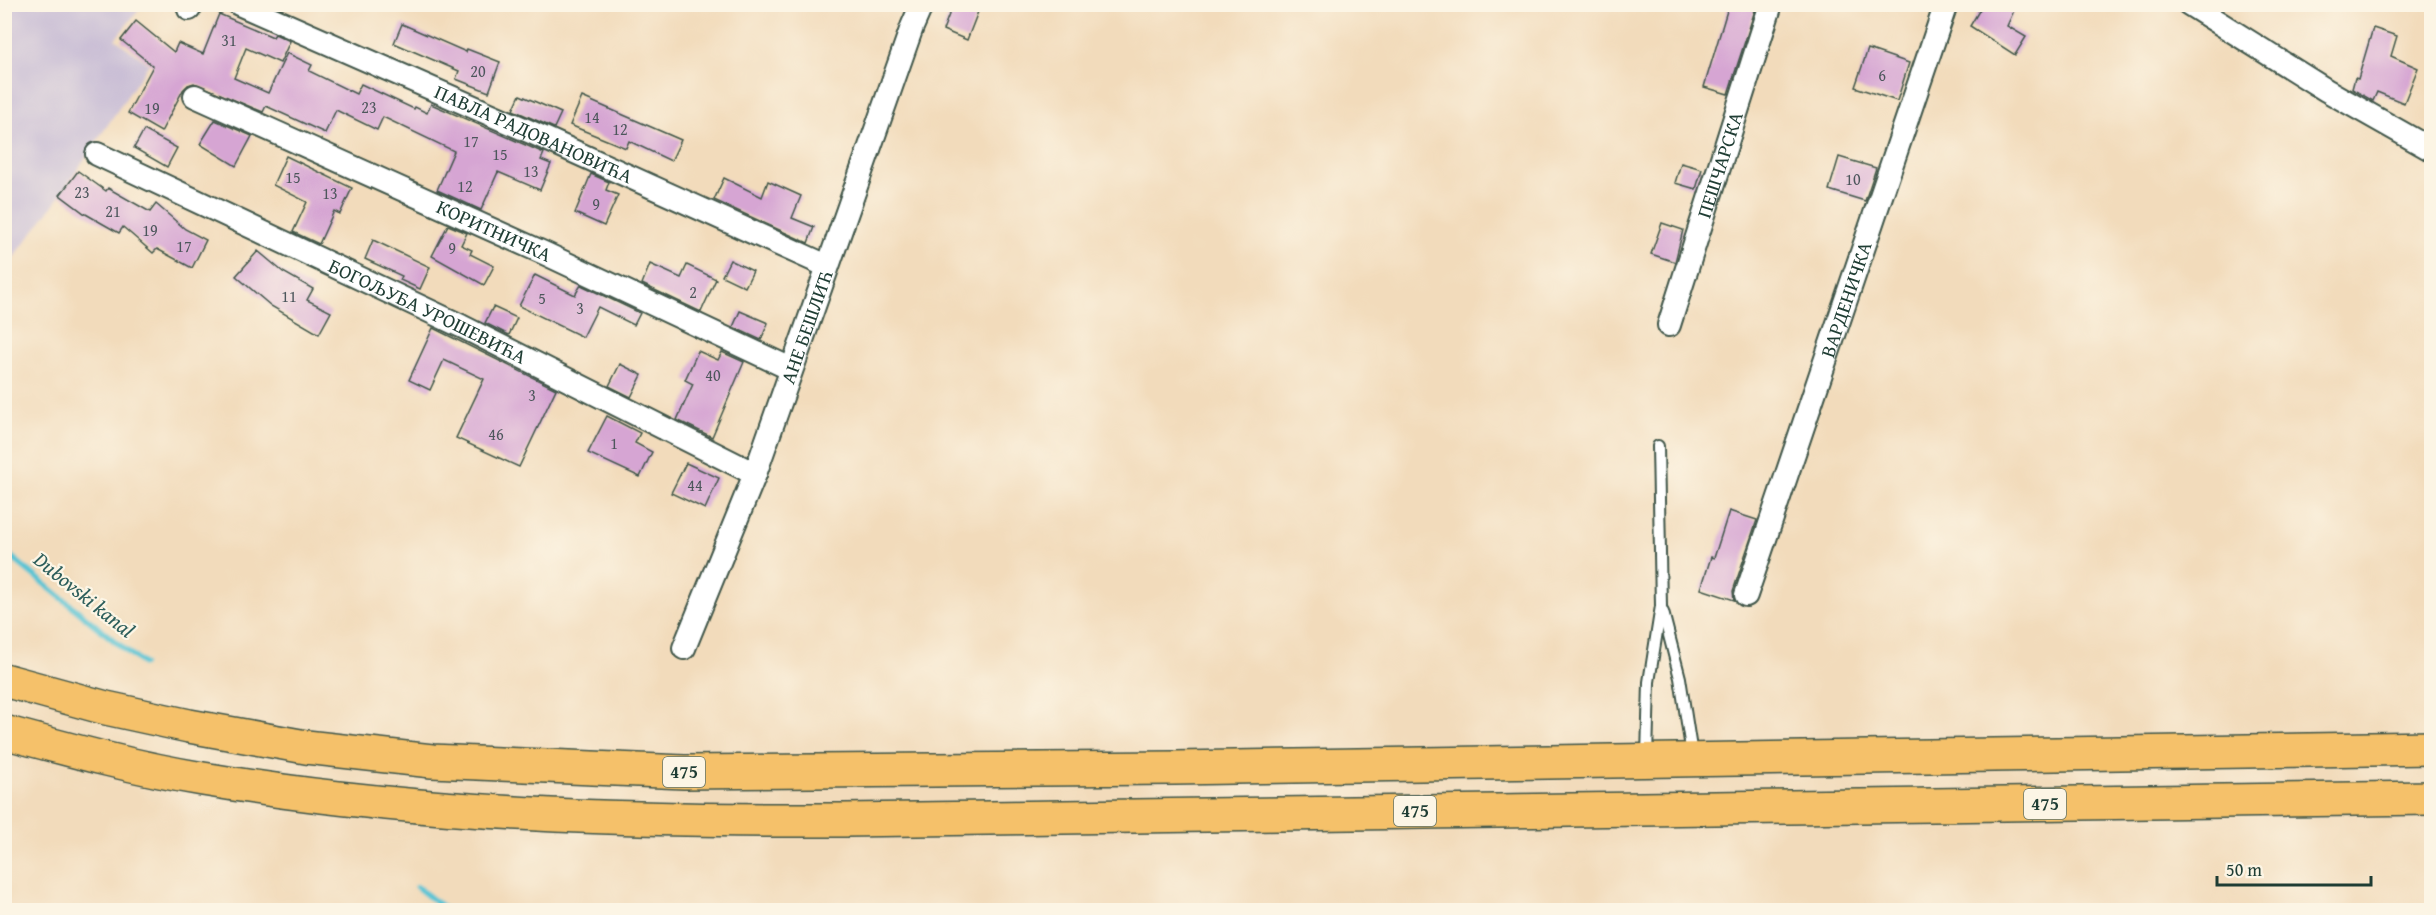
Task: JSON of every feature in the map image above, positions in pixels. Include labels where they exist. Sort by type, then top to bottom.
[{"type":"highway","name":"475","points":[[4,680],[137,715],[306,747],[432,761],[684,772],[848,772],[2432,748]]},
{"type":"highway","name":"475","points":[[4,732],[202,779],[324,796],[433,809],[672,820],[846,820],[1569,808],[2432,798]]},
{"type":"street","name":"ПАВЛА РАДОВАНОВИЋА","points":[[239,4],[533,133],[827,266]]},
{"type":"street","name":"АНЕ БЕШЛИЋ","points":[[684,648],[754,474],[922,4]]},
{"type":"street","name":"ПЕШЧАРСКА","points":[[1669,325],[1772,4]]},
{"type":"street","name":"ВАРДЕНИЧКА","points":[[1746,595],[1946,4]]},
{"type":"street","points":[[2189,4],[2326,90],[2432,150]]},
{"type":"street","name":"КОРИТНИЧКА","points":[[195,96],[546,254],[791,369]]},
{"type":"street","name":"БОГОЉУБА УРОШЕВИЋА","points":[[97,154],[461,326],[754,474]]},
{"type":"lane","points":[[1647,760],[1649,682],[1661,606],[1658,446]]},
{"type":"lane","points":[[1661,606],[1680,678],[1692,760]]},
{"type":"shaded area","points":[[5,5],[143,5],[115,39],[149,64],[54,204],[5,269]]},
{"type":"building","points":[[953,4],[981,4],[967,40],[943,30]]},
{"type":"building","points":[[1729,4],[1757,4],[1728,94],[1704,87]]},
{"type":"building","points":[[1983,4],[2017,4],[2007,26],[2026,37],[2015,55],[1970,26]]},
{"type":"building","points":[[219,14],[273,37],[275,34],[290,41],[280,63],[246,48],[234,78],[268,93],[287,53],[312,65],[309,71],[356,94],[361,84],[427,113],[431,104],[544,153],[541,160],[551,164],[540,190],[498,172],[481,210],[437,190],[454,151],[383,117],[377,130],[336,110],[325,133],[266,106],[263,112],[194,83],[183,90],[161,132],[128,113],[153,66],[121,40],[136,21],[174,52],[178,43],[203,54]]},
{"type":"building","points":[[402,24],[466,52],[467,49],[500,62],[489,92],[456,79],[459,71],[394,43]]},
{"type":"building","points":[[2373,28],[2397,36],[2391,56],[2418,68],[2404,103],[2377,92],[2373,101],[2352,89],[2355,78],[2358,79]]},
{"type":"building","points":[[1868,49],[1909,63],[1897,101],[1855,87]]},
{"type":"building","points":[[520,95],[561,113],[554,128],[513,110]]},
{"type":"building","points":[[582,97],[681,140],[671,161],[629,141],[626,148],[570,125]]},
{"type":"building","points":[[215,120],[252,136],[236,166],[200,144]]},
{"type":"building","points":[[144,130],[177,148],[167,167],[134,148]]},
{"type":"building","points":[[286,156],[352,188],[340,214],[334,211],[319,244],[293,232],[307,202],[273,185]]},
{"type":"building","points":[[1839,157],[1876,168],[1865,201],[1829,190]]},
{"type":"building","points":[[1681,163],[1702,169],[1696,189],[1675,183]]},
{"type":"building","points":[[78,171],[106,191],[108,188],[150,212],[156,204],[185,229],[206,240],[192,268],[157,249],[153,253],[123,227],[119,233],[84,213],[60,195]]},
{"type":"building","points":[[591,174],[609,182],[606,190],[618,195],[604,226],[575,213]]},
{"type":"building","points":[[724,178],[762,197],[768,181],[801,196],[792,218],[814,227],[808,243],[714,200]]},
{"type":"building","points":[[1662,223],[1683,230],[1675,262],[1651,254]]},
{"type":"building","points":[[448,225],[467,233],[461,245],[472,250],[470,254],[494,266],[484,285],[432,256]]},
{"type":"building","points":[[373,240],[430,267],[420,289],[400,280],[402,276],[365,259]]},
{"type":"building","points":[[258,251],[283,272],[313,289],[307,300],[331,312],[319,334],[271,306],[236,276]]},
{"type":"building","points":[[730,260],[753,271],[745,287],[722,276]]},
{"type":"building","points":[[650,264],[681,278],[687,265],[716,279],[701,312],[642,284]]},
{"type":"building","points":[[535,275],[575,295],[581,285],[640,313],[634,325],[598,307],[583,337],[519,306]]},
{"type":"building","points":[[493,307],[517,318],[509,335],[485,323]]},
{"type":"building","points":[[740,311],[768,323],[761,340],[733,327]]},
{"type":"building","points":[[433,328],[556,389],[519,467],[456,438],[484,379],[444,360],[430,390],[409,380]]},
{"type":"building","points":[[698,351],[718,360],[722,352],[744,362],[712,437],[677,420],[693,384],[685,380]]},
{"type":"building","points":[[620,364],[642,375],[631,397],[609,386]]},
{"type":"building","points":[[607,416],[640,433],[635,443],[652,452],[640,477],[588,453]]},
{"type":"building","points":[[686,463],[719,478],[705,509],[671,493]]},
{"type":"building","points":[[1729,511],[1757,520],[1733,591],[1734,600],[1701,589]]},
{"type":"waterway","name":"Dubovski kanal","points":[[4,551],[143,664]]},
{"type":"waterway","name":"Dubovski kanal","points":[[417,887],[446,910]]}]
